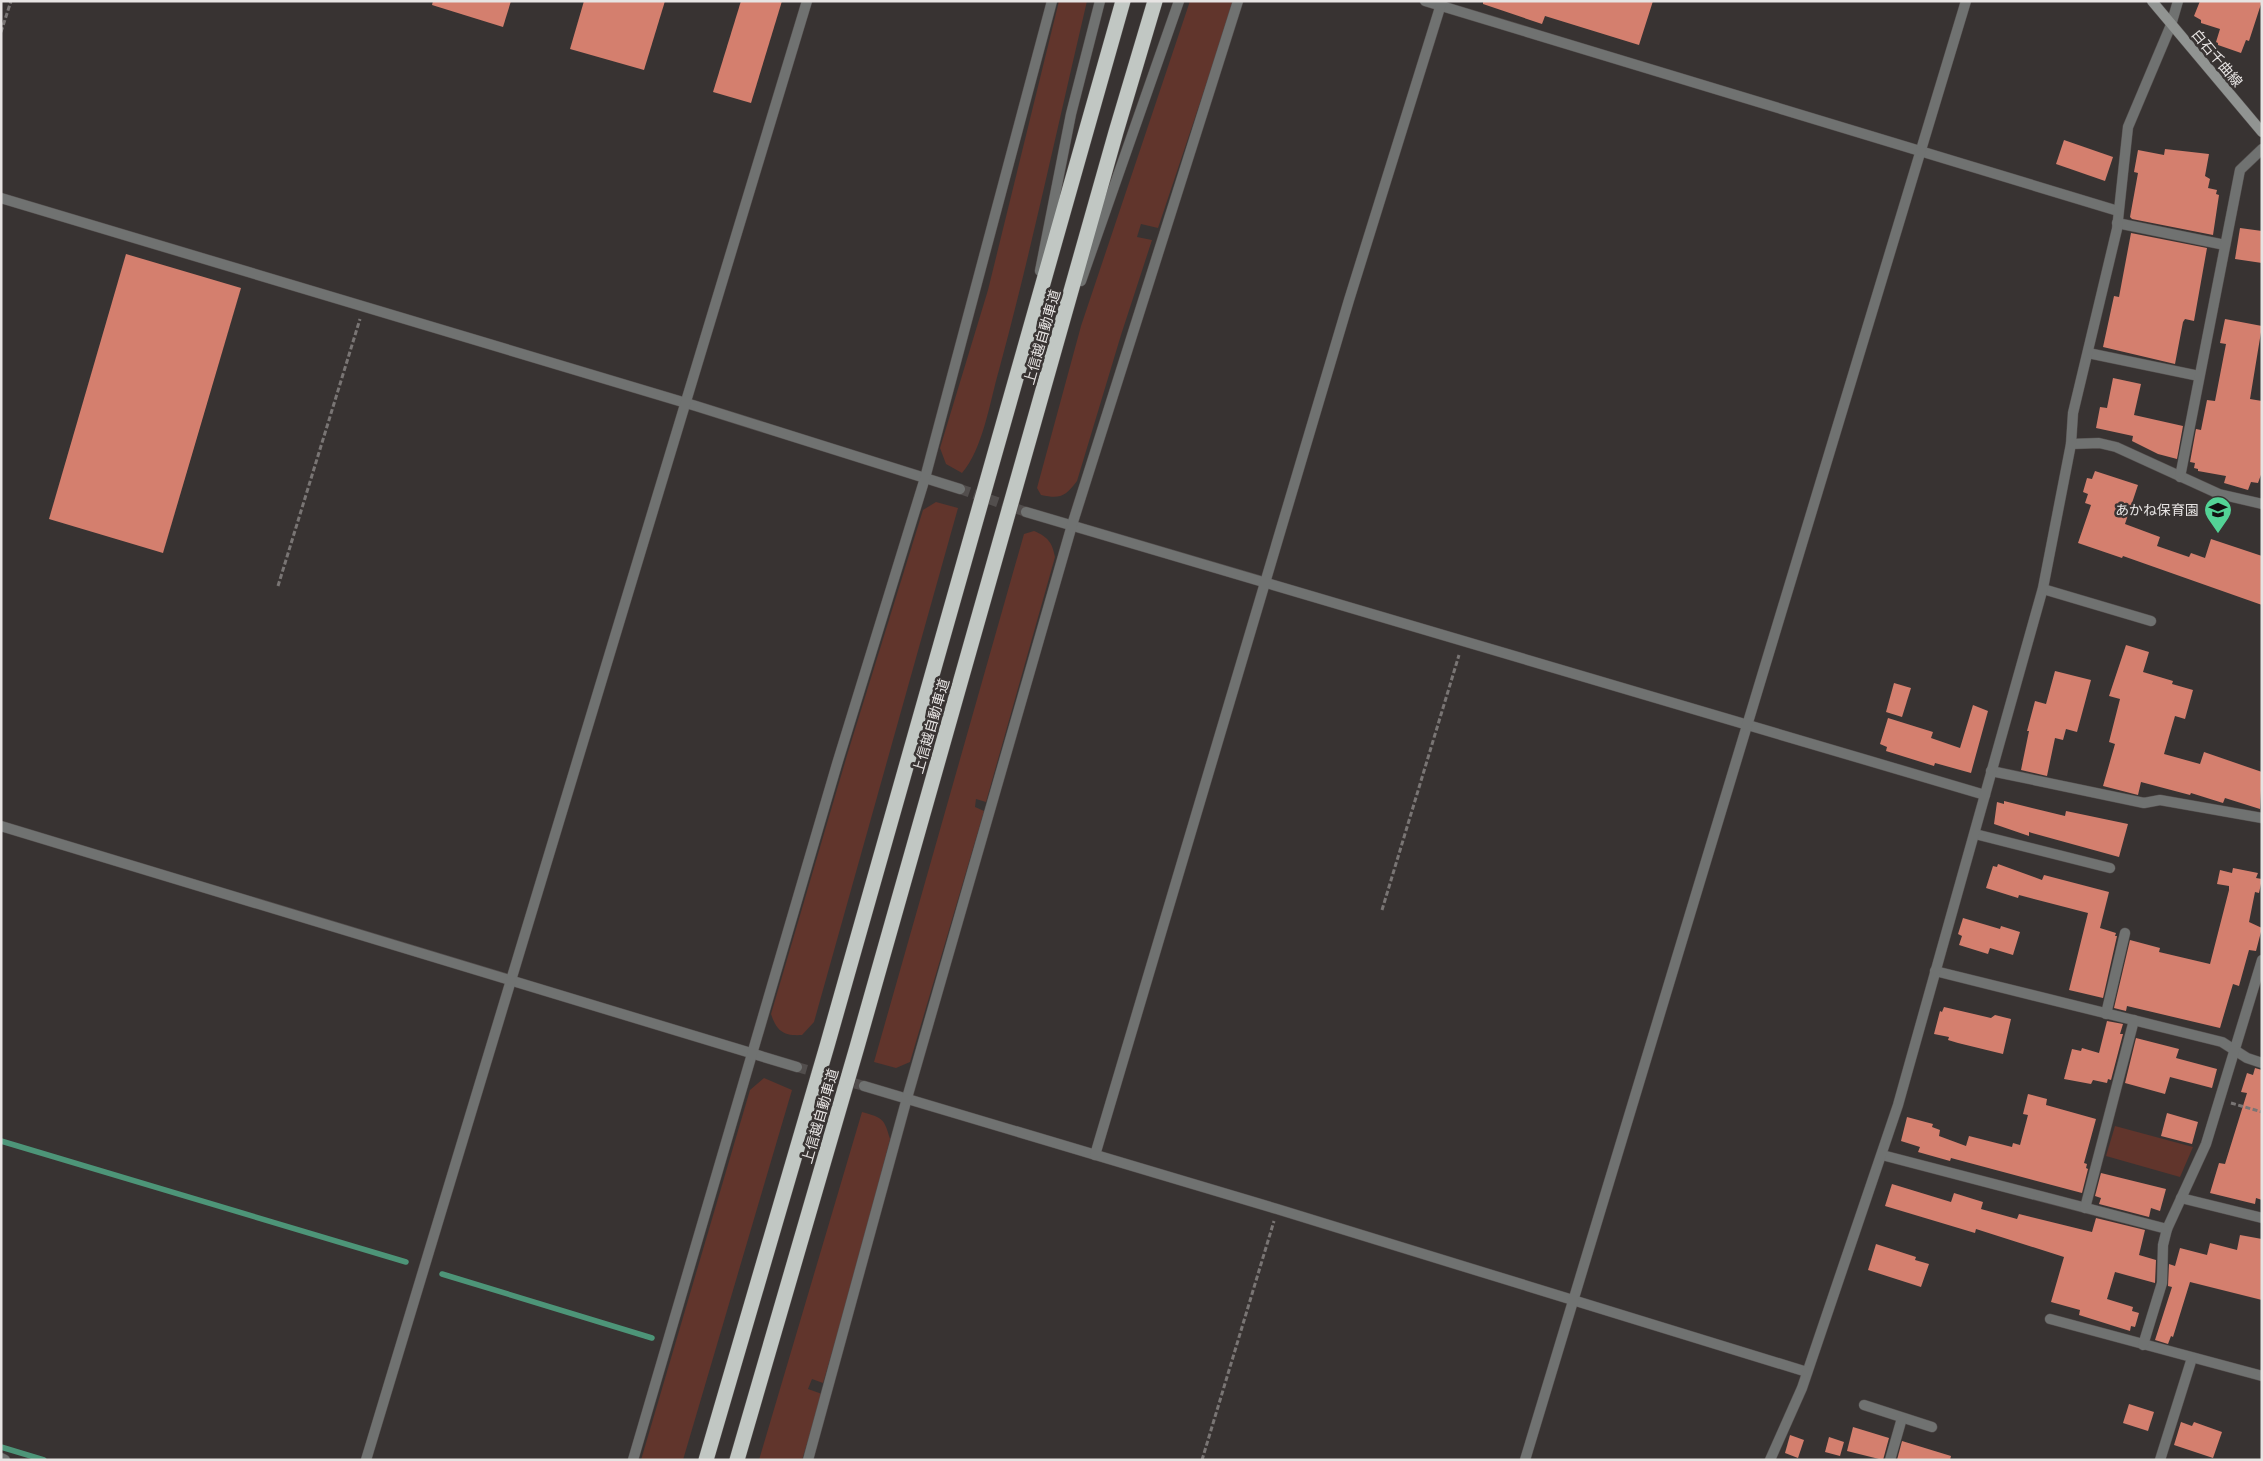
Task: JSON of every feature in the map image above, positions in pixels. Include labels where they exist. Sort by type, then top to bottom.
[{"type":"highway","name":"上信越自動車道","points":[[706,1460],[827,1046],[1123,1]]},
{"type":"highway","name":"上信越自動車道","points":[[737,1460],[1155,1]]},
{"type":"main road","name":"白石千曲線","points":[[2152,1],[2262,132]]},
{"type":"street","points":[[366,1460],[807,1]]},
{"type":"street","points":[[633,1460],[925,478],[1052,1]]},
{"type":"street","points":[[1023,353],[1071,114],[1100,1]]},
{"type":"street","points":[[1052,360],[1179,1]]},
{"type":"street","points":[[808,1460],[907,1098],[1072,525],[1238,1]]},
{"type":"street","points":[[1425,1],[1442,4],[1920,152],[2118,211]]},
{"type":"street","points":[[1525,1460],[1966,1]]},
{"type":"street","points":[[1770,1460],[1807,1372],[1882,1155],[1975,834],[2043,589],[2071,444],[2073,413],[2117,223],[2128,127],[2171,25],[2178,1]]},
{"type":"street","points":[[1095,1155],[1347,310],[1442,4]]},
{"type":"street","points":[[2180,477],[2240,170],[2262,149]]},
{"type":"street","points":[[1,198],[685,403],[960,489]]},
{"type":"street","points":[[2117,223],[2225,245]]},
{"type":"street","points":[[2088,353],[2199,376]]},
{"type":"street","points":[[2071,444],[2099,443],[2116,447],[2219,494],[2262,504]]},
{"type":"street","points":[[1026,512],[1266,581],[1985,795]]},
{"type":"street","points":[[2043,589],[2151,621]]},
{"type":"street","points":[[1991,771],[2144,803],[2160,800],[2262,818]]},
{"type":"street","points":[[1,826],[797,1066]]},
{"type":"street","points":[[1975,834],[2110,868]]},
{"type":"street","points":[[2106,1014],[2125,933]]},
{"type":"street","points":[[2143,1345],[2162,1283],[2163,1245],[2181,1198],[2206,1144],[2221,1100],[2234,1050],[2262,960]]},
{"type":"street","points":[[1935,971],[2222,1042],[2234,1050],[2262,1063]]},
{"type":"street","points":[[2085,1208],[2134,1020]]},
{"type":"street","points":[[864,1086],[1277,1209],[1807,1372]]},
{"type":"street","points":[[1882,1155],[2168,1229]]},
{"type":"street","points":[[2181,1198],[2262,1218]]},
{"type":"street","points":[[2050,1319],[2262,1376]]},
{"type":"street","points":[[2160,1460],[2192,1358]]},
{"type":"street","points":[[1864,1405],[1932,1427]]},
{"type":"street","points":[[1890,1460],[1902,1418]]},
{"type":"street","points":[[1,1458],[6,1460]]},
{"type":"path","points":[[1,32],[11,1]]},
{"type":"path","points":[[278,586],[364,307]]},
{"type":"path","points":[[1382,910],[1464,640]]},
{"type":"path","points":[[2221,1100],[2262,1112]]},
{"type":"path","points":[[1202,1460],[1277,1209]]},
{"type":"shaded area","points":[[1059,1],[1087,1],[1034,232],[989,410],[981,438],[962,473],[946,464],[940,448],[988,290]]},
{"type":"shaded area","points":[[1190,1],[1234,1],[1158,228],[1141,224],[1137,237],[1152,240],[1077,481],[1062,496],[1041,495],[1037,488],[1081,326]]},
{"type":"shaded area","points":[[936,502],[958,508],[814,1022],[802,1035],[786,1034],[776,1025],[771,1014],[848,752],[923,510]]},
{"type":"shaded area","points":[[1034,531],[1043,535],[1049,541],[1055,557],[986,802],[976,799],[975,807],[984,811],[910,1062],[896,1068],[874,1062],[1024,534]]},
{"type":"shaded area","points":[[764,1078],[792,1090],[683,1460],[641,1460],[750,1090]]},
{"type":"shaded area","points":[[862,1112],[882,1120],[890,1139],[856,1271],[823,1383],[812,1379],[808,1389],[822,1394],[802,1460],[759,1460]]},
{"type":"shaded area","points":[[2115,1126],[2193,1147],[2180,1177],[2106,1156]]},
{"type":"building","points":[[433,1],[511,1],[503,27],[432,5]]},
{"type":"building","points":[[584,1],[665,1],[644,70],[570,49]]},
{"type":"building","points":[[741,1],[782,1],[751,103],[713,92]]},
{"type":"building","points":[[1483,1],[1653,1],[1639,45],[1545,16],[1542,24],[1483,4]]},
{"type":"building","points":[[2200,1],[2262,1],[2249,41],[2246,40],[2241,53],[2218,45],[2216,42],[2220,29],[2201,23],[2201,20],[2194,16]]},
{"type":"building","points":[[2064,140],[2113,157],[2105,181],[2056,164]]},
{"type":"building","points":[[2165,149],[2209,154],[2205,176],[2210,179],[2208,188],[2217,190],[2216,194],[2219,195],[2213,235],[2132,219],[2130,217],[2138,173],[2134,172],[2138,150],[2164,155]]},
{"type":"building","points":[[2240,228],[2262,231],[2262,263],[2235,259]]},
{"type":"building","points":[[2131,233],[2207,248],[2194,321],[2185,319],[2183,322],[2175,364],[2103,347],[2114,296],[2119,297]]},
{"type":"building","points":[[126,254],[241,288],[163,553],[49,519]]},
{"type":"building","points":[[2225,319],[2262,326],[2250,399],[2262,401],[2262,472],[2258,483],[2251,482],[2248,490],[2224,483],[2226,476],[2198,471],[2198,469],[2194,468],[2195,463],[2190,462],[2196,429],[2201,430],[2207,400],[2215,401],[2226,344],[2220,343]]},
{"type":"building","points":[[2113,378],[2141,384],[2134,415],[2183,426],[2177,459],[2158,454],[2132,441],[2133,436],[2096,428],[2100,407],[2107,408]]},
{"type":"building","points":[[2095,471],[2138,485],[2125,524],[2160,537],[2157,546],[2189,557],[2191,553],[2205,558],[2211,539],[2262,556],[2262,605],[2123,556],[2122,558],[2078,543],[2091,505],[2085,503],[2088,494],[2083,492],[2087,478],[2092,479]]},
{"type":"building","points":[[2126,645],[2149,652],[2143,672],[2173,681],[2172,684],[2193,690],[2185,719],[2175,716],[2164,754],[2200,764],[2204,752],[2262,772],[2260,809],[2225,798],[2223,803],[2191,793],[2190,795],[2141,782],[2138,795],[2103,786],[2115,744],[2109,742],[2120,699],[2109,696]]},
{"type":"building","points":[[2055,671],[2091,680],[2077,732],[2066,729],[2063,740],[2055,738],[2047,776],[2021,770],[2029,731],[2027,731],[2035,701],[2046,704]]},
{"type":"building","points":[[1894,683],[1911,688],[1902,717],[1886,712]]},
{"type":"building","points":[[1973,705],[1988,711],[1971,773],[1935,763],[1934,766],[1886,751],[1887,747],[1880,744],[1888,718],[1933,732],[1931,738],[1960,748]]},
{"type":"building","points":[[2004,801],[2065,816],[2066,811],[2128,824],[2119,857],[2029,832],[2029,836],[1994,824],[1997,802],[2004,804]]},
{"type":"building","points":[[1998,864],[2042,880],[2044,875],[2109,892],[2100,928],[2116,933],[2115,936],[2117,936],[2103,998],[2069,990],[2088,913],[2019,895],[2018,898],[1986,888],[1993,866],[1997,867]]},
{"type":"building","points":[[2233,868],[2258,873],[2256,878],[2262,879],[2259,893],[2255,892],[2249,922],[2262,928],[2256,951],[2249,950],[2239,986],[2233,984],[2220,1028],[2127,1006],[2126,1011],[2114,1008],[2130,940],[2160,948],[2159,952],[2210,964],[2229,890],[2229,886],[2217,884],[2220,870],[2232,873]]},
{"type":"building","points":[[1963,918],[2000,929],[2001,926],[2020,932],[2013,955],[1990,948],[1988,954],[1959,945],[1962,936],[1958,934]]},
{"type":"building","points":[[1944,1007],[1991,1018],[1995,1015],[2011,1019],[2003,1054],[1958,1043],[1948,1040],[1949,1037],[1934,1034],[1940,1011],[1942,1012]]},
{"type":"building","points":[[2107,1021],[2123,1024],[2120,1034],[2123,1034],[2111,1080],[2108,1079],[2107,1083],[2093,1080],[2091,1084],[2064,1079],[2072,1049],[2081,1051],[2082,1048],[2099,1053]]},
{"type":"building","points":[[2136,1038],[2179,1049],[2176,1058],[2217,1069],[2212,1088],[2170,1077],[2165,1094],[2125,1083]]},
{"type":"building","points":[[2255,1068],[2262,1070],[2262,1200],[2256,1198],[2255,1204],[2210,1193],[2219,1163],[2225,1164],[2247,1093],[2241,1092],[2247,1073],[2253,1075]]},
{"type":"building","points":[[2028,1094],[2047,1099],[2046,1105],[2096,1119],[2084,1163],[2087,1164],[2086,1168],[2088,1169],[2082,1193],[1951,1158],[1950,1161],[1918,1152],[1920,1147],[1901,1141],[1907,1117],[1933,1124],[1932,1127],[1940,1130],[1939,1136],[1966,1146],[1969,1136],[2012,1147],[2013,1143],[2020,1145],[2028,1115],[2023,1114]]},
{"type":"building","points":[[2167,1113],[2198,1122],[2192,1144],[2161,1136]]},
{"type":"building","points":[[2101,1173],[2166,1189],[2160,1211],[2151,1208],[2149,1217],[2099,1204],[2101,1198],[2095,1196]]},
{"type":"building","points":[[1892,1184],[1951,1202],[1954,1193],[1983,1202],[1981,1209],[2017,1219],[2019,1214],[2092,1232],[2096,1218],[2145,1230],[2139,1255],[2156,1260],[2155,1283],[2115,1272],[2107,1299],[2133,1307],[2132,1311],[2139,1313],[2135,1327],[2131,1326],[2130,1331],[2079,1315],[2080,1310],[2051,1302],[2064,1257],[1976,1229],[1975,1233],[1885,1206]]},
{"type":"building","points":[[2240,1235],[2262,1239],[2262,1300],[2190,1282],[2173,1337],[2171,1336],[2168,1344],[2155,1340],[2172,1287],[2168,1286],[2169,1264],[2175,1266],[2180,1248],[2207,1255],[2210,1243],[2237,1250]]},
{"type":"building","points":[[1876,1244],[1916,1257],[1915,1260],[1929,1264],[1921,1287],[1868,1270]]},
{"type":"building","points":[[2129,1404],[2154,1412],[2148,1431],[2123,1423]]},
{"type":"building","points":[[2181,1422],[2192,1426],[2194,1422],[2222,1432],[2213,1458],[2174,1445]]},
{"type":"building","points":[[1853,1427],[1889,1438],[1883,1460],[1847,1451]]},
{"type":"building","points":[[1790,1435],[1804,1440],[1798,1458],[1785,1453]]},
{"type":"building","points":[[1829,1437],[1844,1442],[1840,1456],[1825,1452]]},
{"type":"building","points":[[1902,1441],[1951,1456],[1950,1460],[1897,1460]]},
{"type":"waterway","points":[[1,1141],[406,1262]]},
{"type":"waterway","points":[[442,1274],[652,1338]]},
{"type":"waterway","points":[[1,1447],[44,1460]]},
{"type":"tunnel","points":[[960,489],[1026,512]]},
{"type":"tunnel","points":[[797,1067],[864,1086]]},
{"type":"place","name":"あかね保育園","points":[[2218,534]]}]
